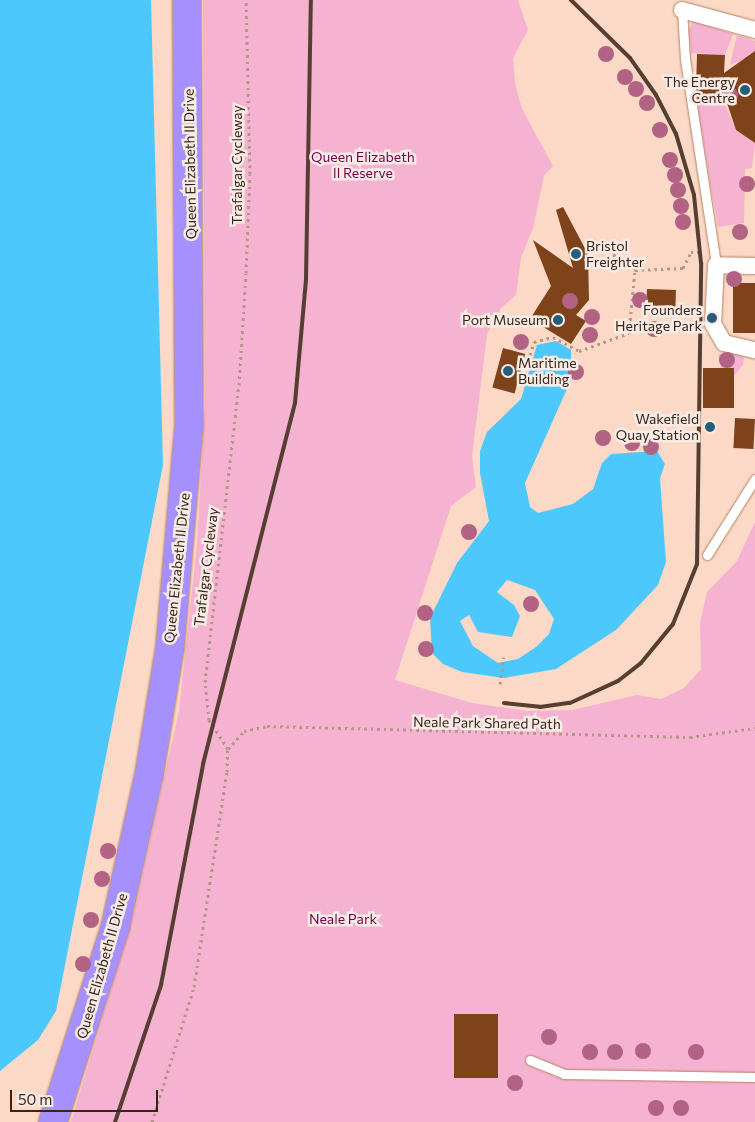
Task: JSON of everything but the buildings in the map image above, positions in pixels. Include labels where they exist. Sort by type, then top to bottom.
[{"type":"highway","name":"Queen Elizabeth II Drive","points":[[53,1122],[117,919],[149,775],[170,647],[190,417],[187,0]]},
{"type":"street","points":[[682,10],[755,30]]},
{"type":"street","points":[[755,266],[716,265],[714,331],[724,343],[755,350]]},
{"type":"lane","points":[[682,10],[685,59],[716,265]]},
{"type":"lane","points":[[707,555],[755,479]]},
{"type":"lane","points":[[530,1060],[564,1074],[755,1077]]},
{"type":"path","name":"Trafalgar Cycleway","points":[[228,749],[209,720],[205,682],[239,386],[246,273],[250,174],[246,0]]},
{"type":"path","points":[[592,240],[635,270],[683,268],[691,252],[706,252],[716,265]]},
{"type":"path","points":[[523,380],[534,342],[552,337],[579,351],[629,333],[635,270]]},
{"type":"path","points":[[500,684],[504,657]]},
{"type":"path","name":"Neale Park Shared Path","points":[[228,749],[244,731],[267,726],[690,737],[755,728]]},
{"type":"path","points":[[152,1122],[194,987],[226,789],[228,749]]},
{"type":"green space","points":[[203,0],[518,0],[528,30],[513,58],[515,83],[522,109],[553,166],[544,176],[533,228],[521,258],[516,295],[501,308],[487,334],[472,456],[476,487],[451,506],[395,680],[472,703],[528,711],[572,710],[637,695],[661,699],[684,688],[701,669],[700,623],[707,592],[737,561],[755,522],[755,1122],[71,1122],[135,910],[179,710],[197,544],[205,402]]},
{"type":"green space","points":[[693,21],[733,34],[725,55],[691,53],[688,31]]},
{"type":"green space","points":[[737,35],[755,41],[755,55],[730,65]]},
{"type":"green space","points":[[696,102],[724,103],[736,130],[755,143],[752,168],[745,169],[744,223],[718,227]]},
{"type":"green space","points":[[718,354],[744,354],[743,365],[733,377],[721,368]]},
{"type":"water","points":[[0,0],[151,0],[163,465],[56,1011],[38,1040],[0,1071]]},
{"type":"water","points":[[556,341],[571,350],[571,380],[525,483],[530,507],[538,513],[573,504],[593,489],[602,463],[611,454],[657,451],[665,464],[660,478],[666,562],[658,585],[616,630],[556,669],[504,678],[462,672],[443,664],[432,653],[430,618],[457,563],[489,521],[480,473],[480,451],[487,432],[521,399],[537,345]],"holes":[[[507,580],[535,590],[554,619],[549,634],[536,647],[518,659],[498,663],[473,646],[460,621],[469,615],[478,632],[512,637],[520,616],[514,605],[497,592]]]},
{"type":"railway","points":[[115,1122],[161,985],[203,764],[295,403],[306,279],[311,0]]},
{"type":"railway","points":[[504,703],[540,707],[570,703],[618,681],[641,663],[673,624],[697,564],[701,263],[694,195],[676,134],[656,95],[630,58],[571,0]]},
{"type":"place","name":"The Energy Centre","points":[[745,90]]},
{"type":"place","name":"Bristol Freighter","points":[[576,254]]},
{"type":"place","name":"Founders Heritage Park","points":[[712,318]]},
{"type":"place","name":"Port Museum","points":[[558,320]]},
{"type":"place","name":"Maritime Building","points":[[508,371]]},
{"type":"place","name":"Wakefield Quay Station","points":[[710,427]]},
{"type":"park label","name":"Queen Elizabeth ll Reserve","points":[[363,166]]},
{"type":"park label","name":"Neale Park","points":[[343,919]]}]
